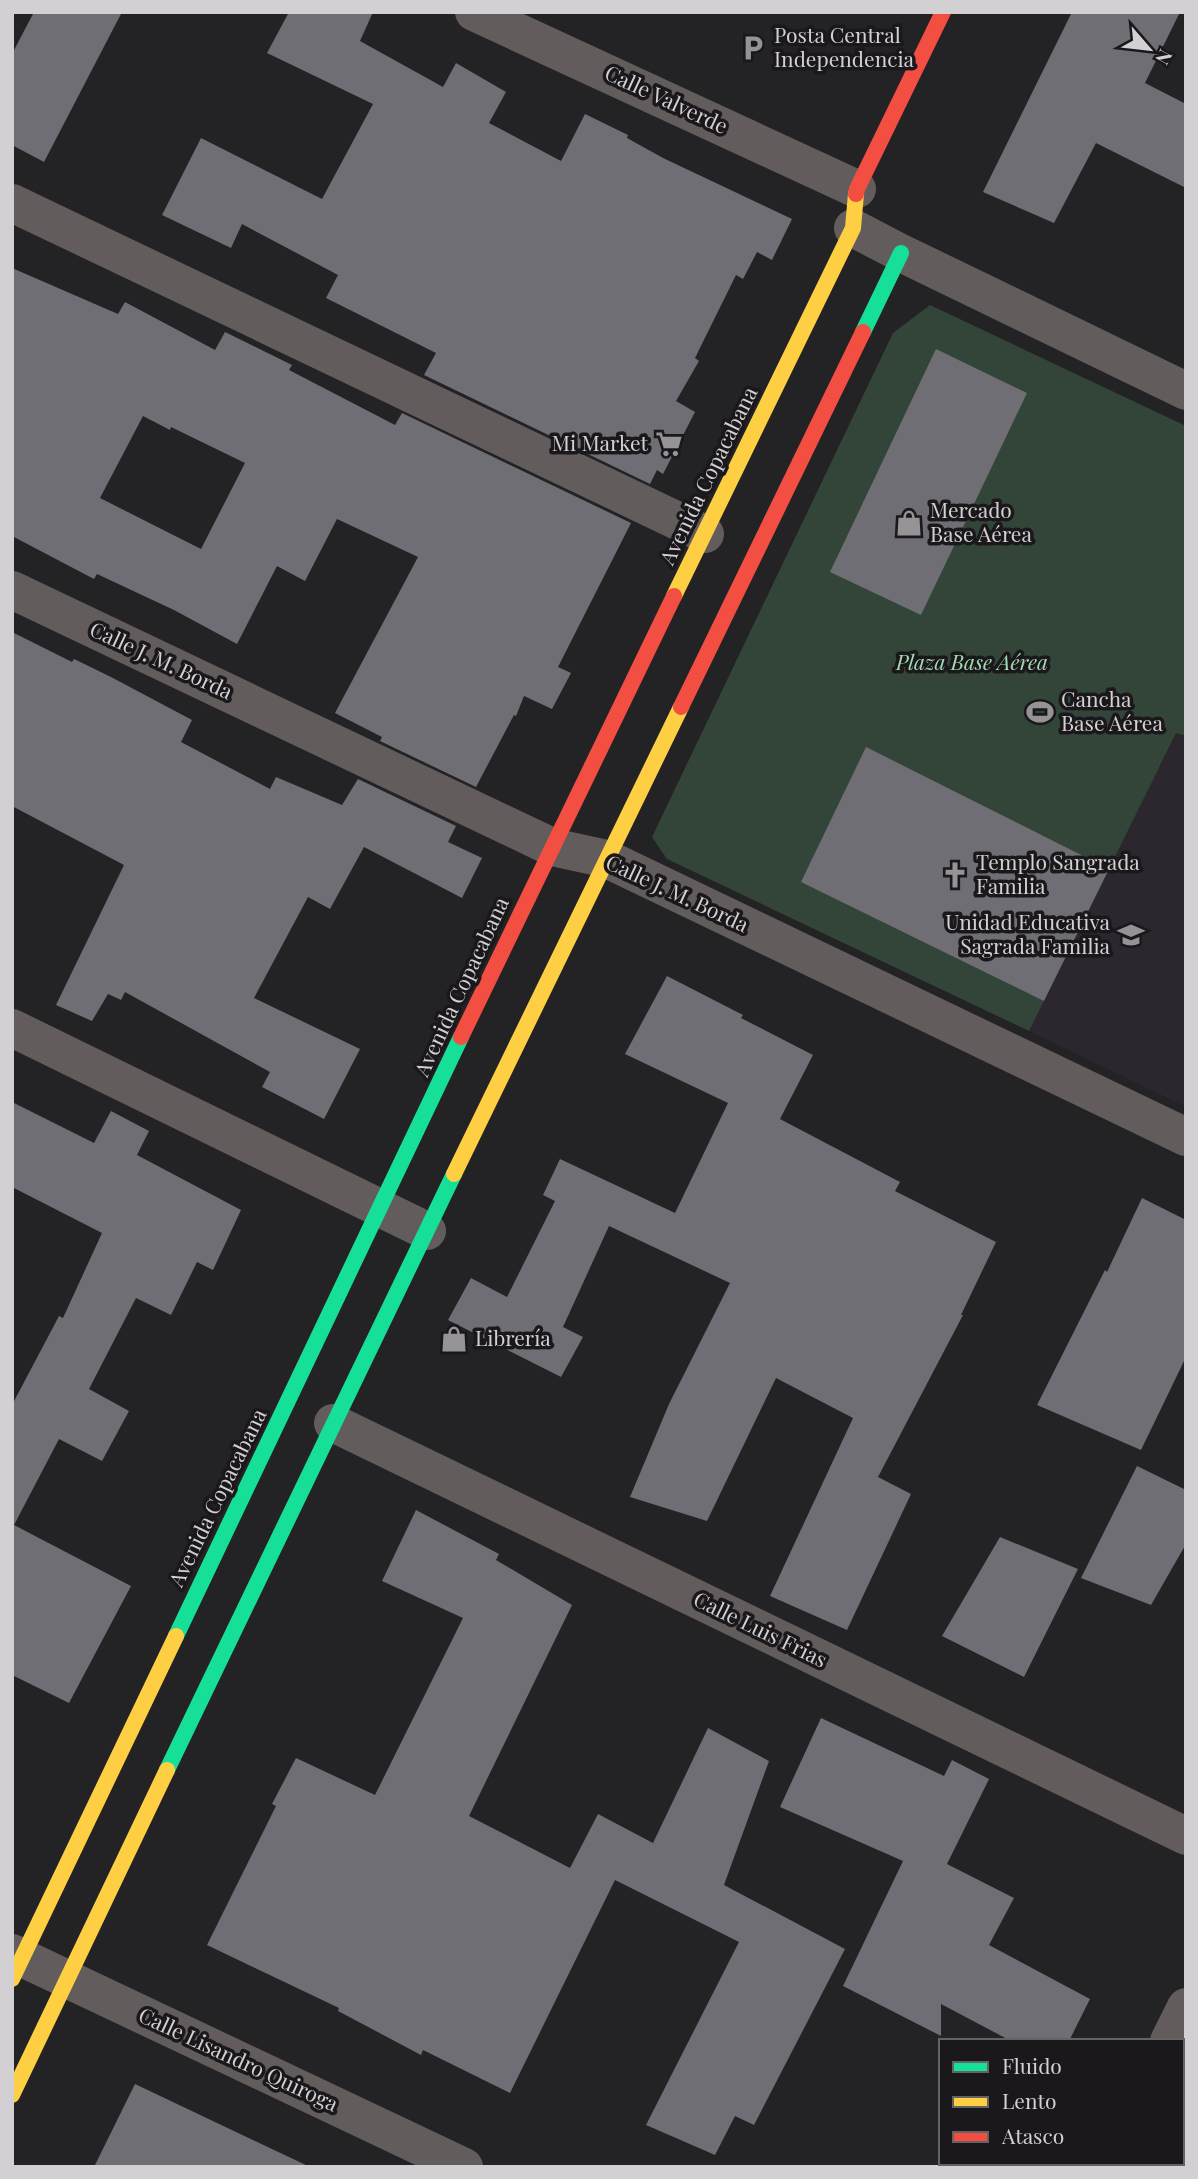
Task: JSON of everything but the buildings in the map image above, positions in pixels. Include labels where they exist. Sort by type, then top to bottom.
[{"type":"main road","name":"Avenida Copacabana","points":[[16,1963],[552,846],[853,228],[857,189],[943,12]]},
{"type":"main road","points":[[12,2095],[333,1423],[901,253]]},
{"type":"street","name":"Calle Valverde","points":[[474,12],[857,189]]},
{"type":"street","points":[[12,203],[705,534]]},
{"type":"street","points":[[853,228],[1186,391]]},
{"type":"street","name":"Calle J. M. Borda","points":[[12,590],[552,846],[607,859],[1186,1137]]},
{"type":"street","points":[[12,1028],[427,1231]]},
{"type":"street","name":"Calle Luis Frias","points":[[333,1423],[1186,1836]]},
{"type":"street","name":"Calle Lisandro Quiroga","points":[[16,1963],[69,1979],[464,2167]]},
{"type":"street","points":[[1170,2039],[1186,2007]]},
{"type":"shaded area","name":"Unidad Educativa Sagrada Familia","points":[[1176,732],[1186,736],[1186,1107],[1029,1031]]},
{"type":"green space","name":"Plaza Base Aérea","points":[[930,305],[1186,426],[1186,736],[1176,733],[1029,1031],[667,859],[652,837],[893,333]]},
{"type":"traffic: fast","points":[[863,332],[901,253]]},
{"type":"traffic: fast","points":[[176,1636],[461,1037]]},
{"type":"traffic: fast","points":[[167,1770],[454,1174]]},
{"type":"traffic: slow","points":[[674,596],[853,228],[856,194]]},
{"type":"traffic: slow","points":[[454,1174],[681,707]]},
{"type":"traffic: slow","points":[[12,1979],[176,1636]]},
{"type":"traffic: slow","points":[[12,2095],[167,1770]]},
{"type":"traffic: jam","points":[[856,194],[943,12]]},
{"type":"traffic: jam","points":[[681,707],[863,332]]},
{"type":"traffic: jam","points":[[461,1037],[674,596]]},
{"type":"place","name":"Posta Central Independencia","points":[[753,48]]},
{"type":"place","name":"Mi Market","points":[[669,444]]},
{"type":"place","name":"Mercado Base Aérea","points":[[909,523]]},
{"type":"place","name":"Cancha Base Aérea","points":[[1040,712]]},
{"type":"place","name":"Templo Sangrada Familia","points":[[955,875]]},
{"type":"place","name":"Unidad Educativa Sagrada Familia","points":[[1131,935]]},
{"type":"place","name":"Librería","points":[[454,1339]]}]
